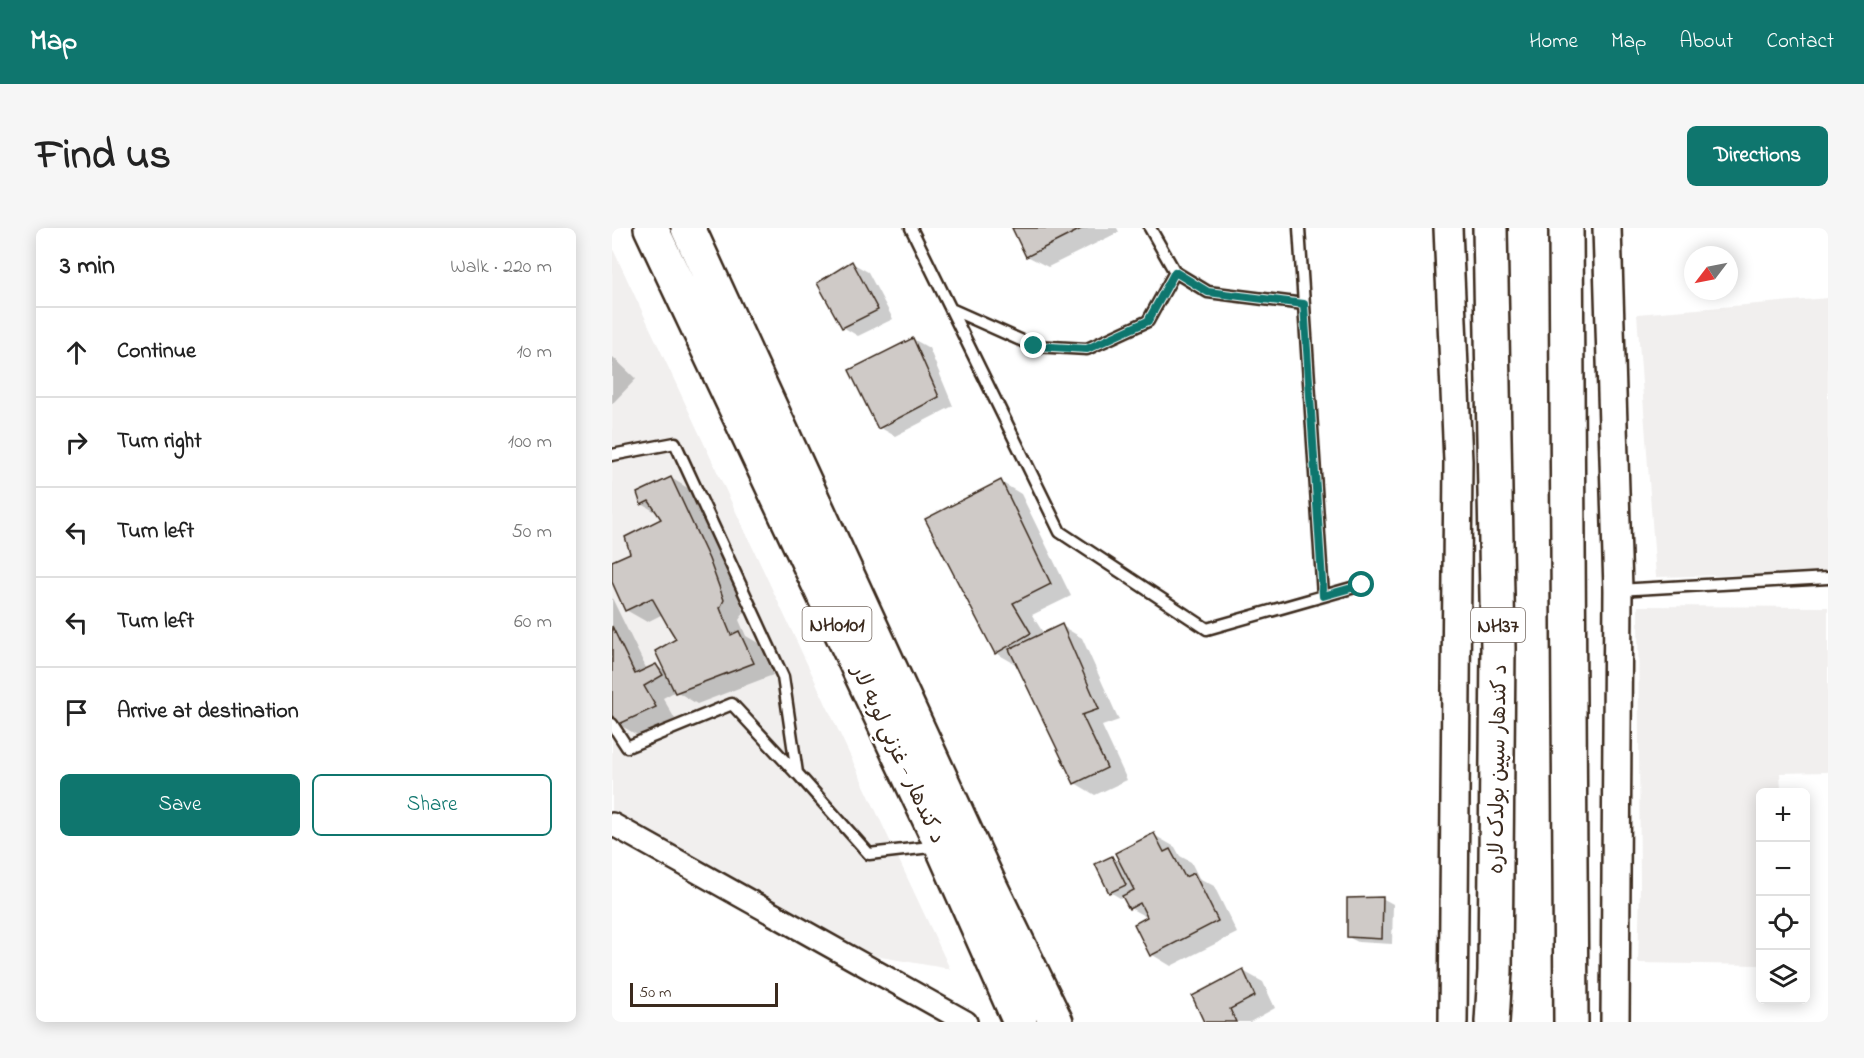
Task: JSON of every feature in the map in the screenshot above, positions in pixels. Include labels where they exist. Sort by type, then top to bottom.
[{"type":"highway","name":"د کندهار - غزني لويه لار","points":[[651,228],[942,846],[1020,1022]]},
{"type":"highway","name":"د کندهار - غزني لويه لار","points":[[688,228],[991,888],[1056,1022]]},
{"type":"highway","name":"د کندهار سپین بولدک لاره","points":[[1490,228],[1498,648],[1495,971],[1492,1022]]},
{"type":"highway","points":[[1566,228],[1571,1022]]},
{"type":"street","points":[[1448,228],[1458,461],[1453,1022]]},
{"type":"street","points":[[1607,228],[1618,590],[1615,1022]]},
{"type":"street","points":[[612,824],[966,1022]]},
{"type":"lane","points":[[911,228],[1060,532],[1207,629],[1362,585]]},
{"type":"lane","points":[[1150,228],[1175,272],[1208,292],[1304,304]]},
{"type":"lane","points":[[1299,228],[1323,596]]},
{"type":"lane","points":[[951,309],[1034,346],[1087,349],[1148,321],[1175,272]]},
{"type":"lane","points":[[612,455],[675,443],[783,677],[797,773]]},
{"type":"lane","points":[[1618,590],[1828,578]]},
{"type":"lane","points":[[612,724],[627,747],[732,704],[869,854],[942,846]]},
{"type":"shaded area","points":[[612,247],[950,969],[858,953],[612,812]]},
{"type":"shaded area","points":[[1828,298],[1828,572],[1656,577],[1637,314]]},
{"type":"shaded area","points":[[1638,606],[1828,607],[1828,772],[1780,773],[1781,788],[1756,788],[1756,965],[1638,963],[1640,886]]},
{"type":"building","points":[[1012,228],[1083,228],[1026,257]]},
{"type":"building","points":[[852,261],[878,310],[842,328],[817,283]]},
{"type":"building","points":[[913,338],[939,397],[878,429],[849,370]]},
{"type":"building","points":[[671,477],[709,559],[724,600],[720,608],[731,635],[739,631],[754,663],[675,693],[655,651],[676,639],[652,598],[625,611],[612,582],[612,561],[630,553],[625,537],[661,519],[649,501],[641,505],[637,493]]},
{"type":"building","points":[[1001,480],[1051,584],[1013,603],[1031,633],[995,654],[925,519]]},
{"type":"building","points":[[1062,624],[1099,709],[1082,715],[1107,768],[1074,784],[1009,649]]},
{"type":"building","points":[[612,626],[635,674],[656,664],[663,675],[644,686],[656,707],[617,725],[612,715]]},
{"type":"building","points":[[1154,833],[1164,852],[1170,849],[1185,877],[1194,873],[1218,921],[1150,956],[1134,924],[1147,917],[1140,903],[1129,909],[1122,896],[1134,890],[1115,853]]},
{"type":"building","points":[[1112,856],[1126,885],[1109,893],[1095,864]]},
{"type":"building","points":[[1383,897],[1382,939],[1347,937],[1347,898]]},
{"type":"building","points":[[1243,969],[1255,996],[1230,1009],[1236,1022],[1204,1022],[1192,996]]},
{"type":"route","points":[[1034,346],[1087,349],[1148,321],[1175,272],[1208,292],[1304,304],[1323,596],[1362,585]]}]
